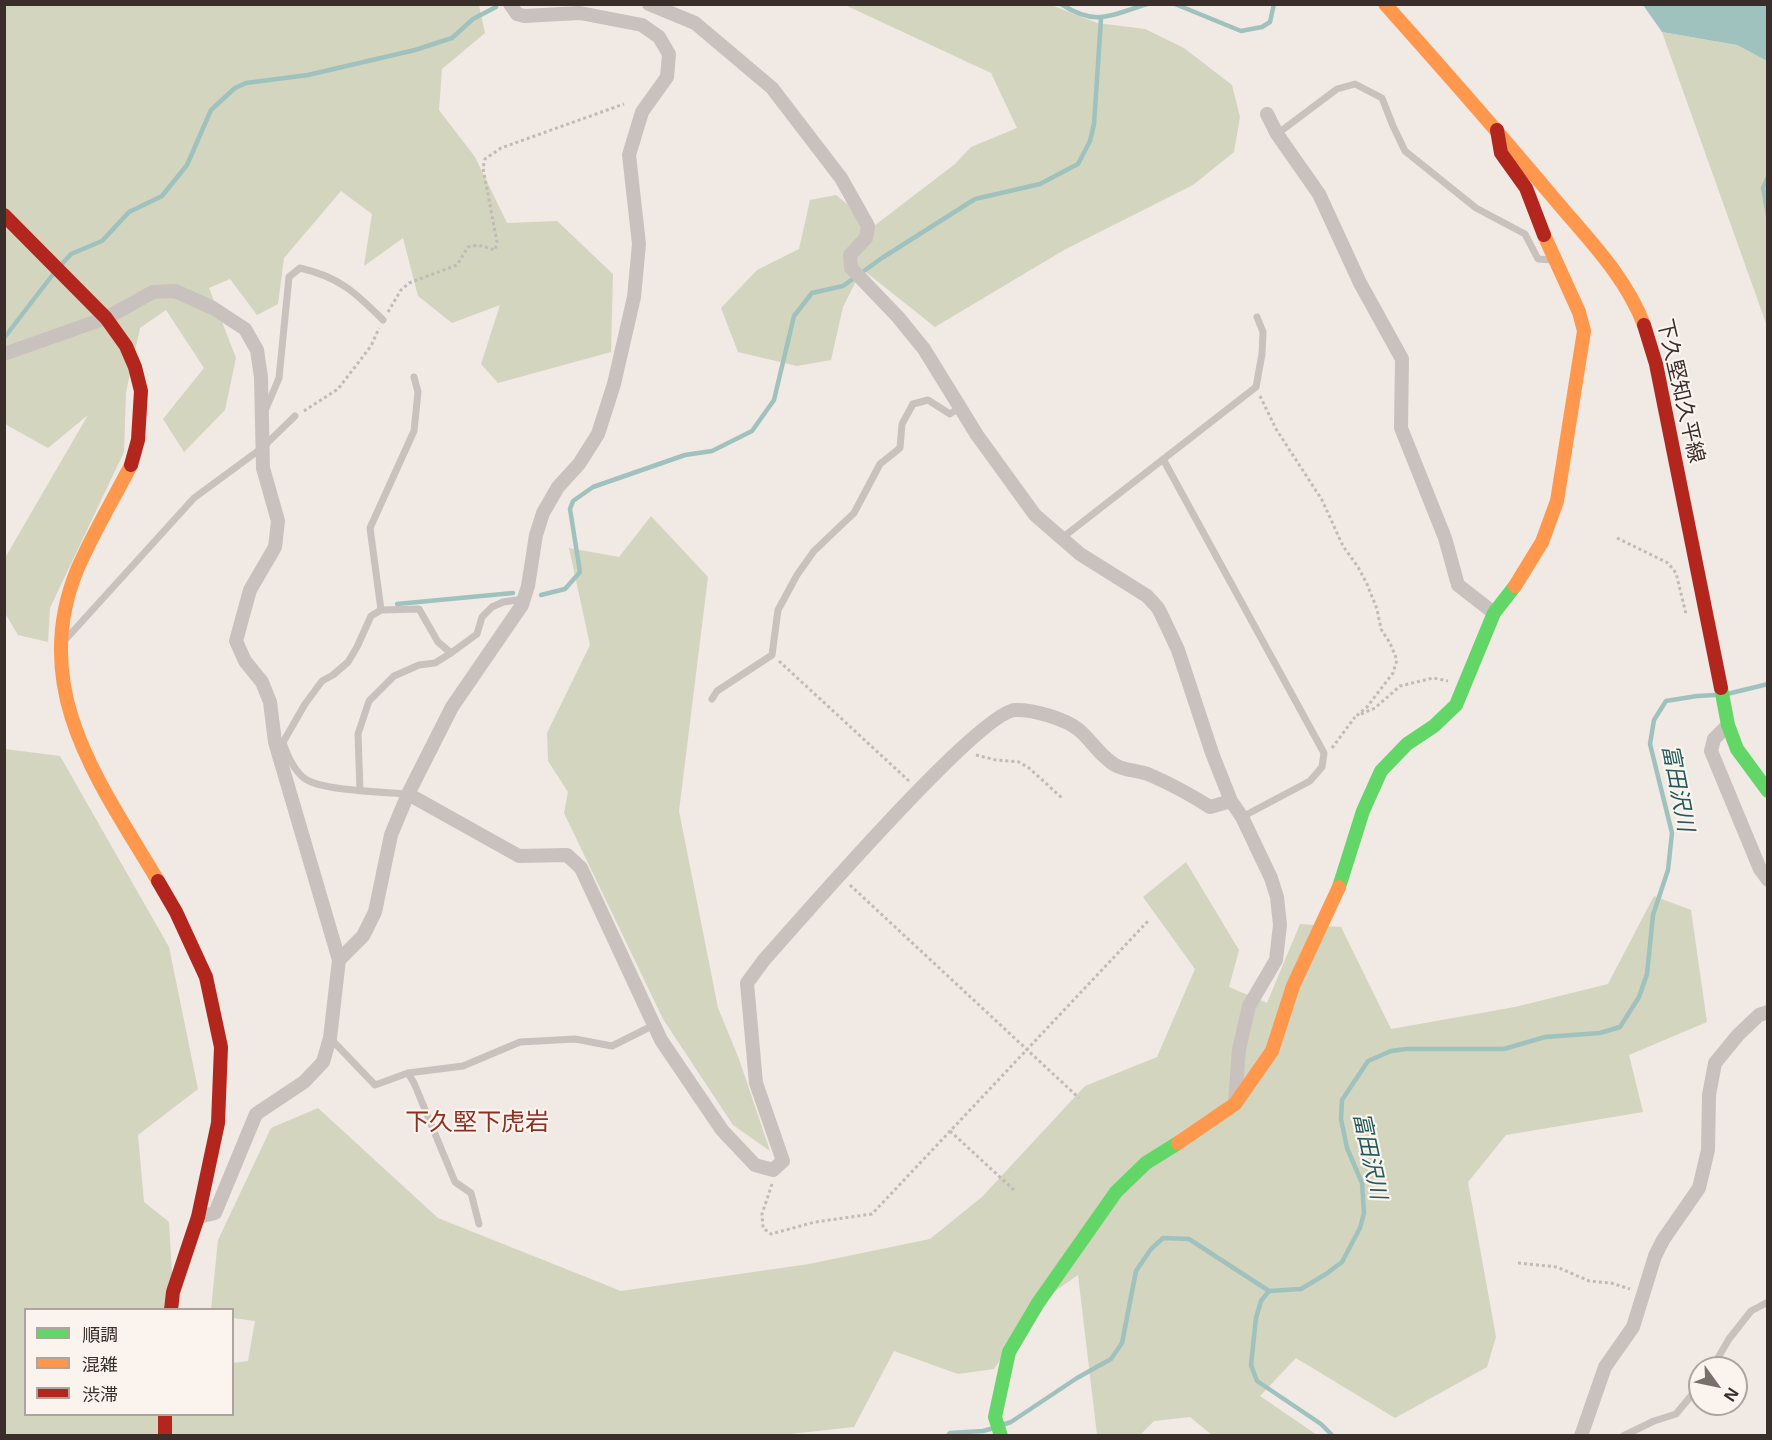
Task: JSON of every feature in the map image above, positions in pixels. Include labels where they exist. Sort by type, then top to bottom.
[{"type":"street","points":[[339,960],[363,936],[375,912],[391,835],[408,794],[452,707],[522,605],[528,586],[536,535],[543,513],[558,487],[579,464],[598,434],[614,384],[634,297],[639,244],[629,155],[642,112],[667,77],[669,54],[659,37],[642,25],[580,13],[524,16],[517,14],[510,4]]},
{"type":"street","points":[[648,4],[695,23],[772,88],[841,178],[868,226],[866,238],[850,255],[850,268],[898,317],[924,349],[960,407],[1035,515],[1080,554],[1147,596],[1158,608],[1178,650],[1212,753],[1231,801],[1242,817],[1271,878],[1277,897],[1280,925],[1276,960],[1249,1006],[1239,1049],[1235,1104]]},
{"type":"street","name":"下久堅知久平線","points":[[1385,4],[1497,130],[1615,271],[1635,301],[1656,364],[1728,725],[1737,749],[1767,791]]},
{"type":"street","points":[[1267,114],[1277,134],[1319,194],[1360,283],[1402,359],[1401,428],[1445,538],[1458,585],[1494,613]]},
{"type":"street","points":[[1001,1436],[995,1417],[1008,1352],[1038,1303],[1116,1192],[1146,1163],[1235,1104],[1272,1051],[1293,986],[1336,894],[1363,811],[1381,771],[1407,744],[1434,726],[1456,705],[1494,613],[1523,576],[1542,542],[1557,501],[1584,331],[1579,312],[1554,261],[1526,188],[1501,153],[1497,130]]},
{"type":"street","points":[[4,215],[106,318],[126,346],[135,367],[141,391],[138,440],[132,464],[77,571],[62,621],[62,677],[69,715],[90,767],[176,912],[206,977],[221,1047],[218,1123],[198,1216],[173,1292],[171,1308]]},
{"type":"street","points":[[4,354],[106,318],[153,292],[175,291],[213,308],[245,329],[257,350],[261,377],[263,468],[278,521],[276,547],[250,590],[236,642],[245,661],[262,682],[270,702],[280,747],[339,960],[330,1038],[323,1062],[304,1082],[256,1114],[215,1213],[198,1216]]},
{"type":"street","points":[[408,794],[519,856],[567,855],[581,868],[662,1040],[722,1130],[755,1165],[773,1170],[783,1161],[756,1083],[747,983],[764,960],[919,790],[989,723],[1012,710],[1028,711],[1060,720],[1078,729],[1102,755],[1117,767],[1148,774],[1210,807],[1231,801]]},
{"type":"street","points":[[1728,725],[1714,739],[1711,751],[1760,869],[1767,880]]},
{"type":"street","points":[[1581,1436],[1605,1367],[1633,1327],[1655,1256],[1663,1240],[1699,1188],[1708,1150],[1709,1095],[1715,1063],[1738,1035],[1759,1015],[1767,1012]]},
{"type":"street","points":[[165,1416],[165,1436]]},
{"type":"lane","points":[[1277,134],[1337,89],[1355,84],[1382,98],[1405,152],[1476,208],[1525,234],[1538,260],[1554,261]]},
{"type":"lane","points":[[261,421],[279,378],[289,277],[300,268],[321,273],[354,291],[383,320]]},
{"type":"lane","points":[[1062,538],[1256,387],[1263,332],[1257,317]]},
{"type":"lane","points":[[381,610],[370,528],[414,431],[418,392],[414,377]]},
{"type":"lane","points":[[712,699],[717,691],[772,655],[778,610],[797,575],[814,551],[854,513],[880,464],[900,448],[902,424],[913,404],[928,399],[950,414],[960,407]]},
{"type":"lane","points":[[61,645],[194,498],[262,448],[295,417]]},
{"type":"lane","points":[[1163,459],[1324,753],[1322,767],[1310,781],[1242,817]]},
{"type":"lane","points":[[360,790],[358,734],[369,701],[394,676],[419,665],[435,663],[477,634],[482,617],[492,607],[503,602],[524,599]]},
{"type":"lane","points":[[408,794],[323,786],[304,778],[280,747],[305,704],[322,681],[348,662],[371,616],[381,610],[419,609],[438,642],[451,653]]},
{"type":"lane","points":[[330,1038],[375,1085],[408,1073],[463,1066],[520,1042],[574,1039],[612,1046],[654,1025]]},
{"type":"lane","points":[[408,1073],[455,1182],[471,1194],[479,1224]]},
{"type":"lane","points":[[1720,1356],[1729,1339],[1751,1311],[1767,1302]]},
{"type":"lane","points":[[1623,1436],[1654,1421],[1676,1414],[1688,1400]]},
{"type":"path","points":[[295,417],[338,389],[371,346],[401,290],[409,283],[457,264],[468,247],[478,245],[495,250],[497,242],[483,168],[485,159],[501,148],[624,104]]},
{"type":"path","points":[[1256,387],[1276,429],[1322,500],[1343,546],[1367,584],[1377,609],[1381,629],[1397,660],[1393,673],[1367,707],[1356,717],[1323,762]]},
{"type":"path","points":[[1617,538],[1668,563],[1676,573],[1687,615]]},
{"type":"path","points":[[772,655],[919,790]]},
{"type":"path","points":[[1356,717],[1375,708],[1400,687],[1433,678],[1446,682],[1452,680]]},
{"type":"path","points":[[961,748],[996,760],[1019,762],[1029,768],[1062,798]]},
{"type":"path","points":[[840,876],[1079,1098]]},
{"type":"path","points":[[773,1170],[772,1187],[762,1214],[763,1228],[771,1234],[815,1222],[872,1214],[1149,920]]},
{"type":"path","points":[[950,1131],[1015,1191]]},
{"type":"path","points":[[1518,1263],[1557,1267],[1588,1281],[1611,1283],[1643,1294]]},
{"type":"green space","points":[[5,5],[479,5],[485,33],[442,69],[439,110],[475,157],[507,223],[557,221],[613,274],[611,352],[498,383],[481,364],[500,305],[452,323],[418,296],[403,238],[364,266],[372,214],[341,191],[284,258],[278,304],[257,315],[230,279],[209,288],[236,358],[225,410],[184,452],[163,419],[204,368],[166,310],[140,328],[126,392],[124,452],[50,608],[48,642],[18,635],[5,613],[5,558],[88,415],[48,448],[5,424]]},
{"type":"green space","points":[[845,5],[1051,5],[1097,23],[1145,29],[1184,48],[1232,85],[1240,117],[1234,152],[1193,185],[1064,250],[935,327],[862,269],[843,307],[831,360],[797,366],[738,352],[721,308],[757,270],[799,249],[810,200],[836,195],[874,226],[955,164],[971,147],[1017,128],[991,73]]},
{"type":"green space","points":[[1662,32],[1737,45],[1767,61],[1767,326]]},
{"type":"green space","points":[[651,516],[708,577],[679,811],[718,1008],[739,1059],[770,1151],[733,1125],[663,1019],[564,813],[568,792],[548,761],[547,733],[590,645],[569,548],[619,557]]},
{"type":"green space","points":[[5,749],[60,756],[169,947],[198,1089],[138,1135],[144,1202],[169,1222],[174,1308],[24,1308],[24,1416],[234,1416],[234,1363],[248,1361],[255,1321],[234,1318],[234,1308],[211,1308],[218,1240],[271,1128],[318,1108],[438,1218],[621,1291],[809,1264],[930,1239],[982,1197],[1085,1086],[1157,1057],[1195,969],[1143,897],[1186,862],[1239,950],[1229,987],[1267,1003],[1300,924],[1341,927],[1391,1029],[1515,1007],[1608,984],[1654,896],[1691,910],[1707,1022],[1629,1055],[1643,1112],[1506,1135],[1468,1182],[1496,1337],[1487,1367],[1395,1418],[1296,1358],[1260,1396],[1317,1435],[1212,1435],[1190,1417],[1154,1421],[1140,1435],[1097,1435],[1078,1275],[1038,1303],[994,1369],[958,1374],[894,1351],[854,1427],[772,1436],[5,1436]]},
{"type":"water","points":[[1643,5],[1767,5],[1767,61],[1737,45],[1662,32]]},
{"type":"waterway","points":[[1061,4],[1073,11],[1094,17],[1113,15],[1147,4]]},
{"type":"waterway","points":[[1175,4],[1241,31],[1262,27],[1270,22],[1274,4]]},
{"type":"waterway","points":[[61,265],[71,254],[102,241],[129,212],[162,196],[187,165],[211,110],[235,88],[246,83],[308,75],[415,50],[452,38],[473,19],[496,7]]},
{"type":"waterway","points":[[541,595],[565,589],[580,572],[570,509],[573,501],[593,487],[685,455],[712,451],[752,431],[774,400],[794,316],[812,293],[843,286],[882,258],[975,199],[1040,184],[1078,164],[1090,141],[1094,124],[1101,19]]},
{"type":"waterway","name":"富田沢川","points":[[1768,177],[1763,188],[1768,215]]},
{"type":"waterway","points":[[4,338],[54,273]]},
{"type":"waterway","points":[[397,604],[513,593]]},
{"type":"waterway","name":"富田沢川","points":[[1727,694],[1768,684]]},
{"type":"waterway","name":"富田沢川","points":[[1002,1425],[1011,1422],[1077,1378],[1111,1359],[1122,1343],[1136,1271],[1151,1249],[1163,1238],[1189,1239],[1269,1291],[1301,1289],[1342,1262],[1360,1228],[1364,1213],[1362,1183],[1347,1148],[1341,1119],[1342,1100],[1368,1061],[1391,1051],[1504,1049],[1545,1037],[1600,1033],[1620,1027],[1639,997],[1647,974],[1653,915],[1668,870],[1672,833],[1650,744],[1654,720],[1666,701],[1716,695]]},
{"type":"waterway","points":[[1269,1291],[1261,1301],[1256,1318],[1251,1365],[1257,1381],[1321,1424],[1333,1436]]},
{"type":"waterway","name":"富田沢川","points":[[947,1436],[950,1433],[994,1428]]},
{"type":"traffic: fast","points":[[1339,887],[1363,811],[1381,771],[1407,744],[1434,726],[1456,705],[1494,613],[1515,586]]},
{"type":"traffic: fast","points":[[1721,688],[1728,725],[1737,749],[1768,791]]},
{"type":"traffic: fast","points":[[1001,1436],[995,1417],[1009,1352],[1038,1303],[1116,1192],[1146,1163],[1178,1143]]},
{"type":"traffic: slow","points":[[1385,4],[1594,245],[1617,275],[1644,325]]},
{"type":"traffic: slow","points":[[1515,586],[1542,542],[1557,501],[1584,331],[1579,312],[1544,235]]},
{"type":"traffic: slow","points":[[131,465],[77,570],[64,614],[61,655],[66,695],[77,734],[114,808],[158,881]]},
{"type":"traffic: slow","points":[[1178,1143],[1235,1104],[1272,1051],[1293,986],[1339,887]]},
{"type":"traffic: jam","points":[[1497,130],[1501,153],[1526,188],[1544,235]]},
{"type":"traffic: jam","points":[[4,215],[106,318],[126,346],[135,367],[141,391],[138,440],[131,465]]},
{"type":"traffic: jam","points":[[1644,325],[1656,364],[1721,688]]},
{"type":"traffic: jam","points":[[158,881],[176,912],[206,977],[221,1047],[218,1123],[198,1217],[173,1292],[171,1308]]},
{"type":"traffic: jam","points":[[165,1416],[165,1436]]},
{"type":"district","name":"下久堅下虎岩","points":[[477,1123]]}]
